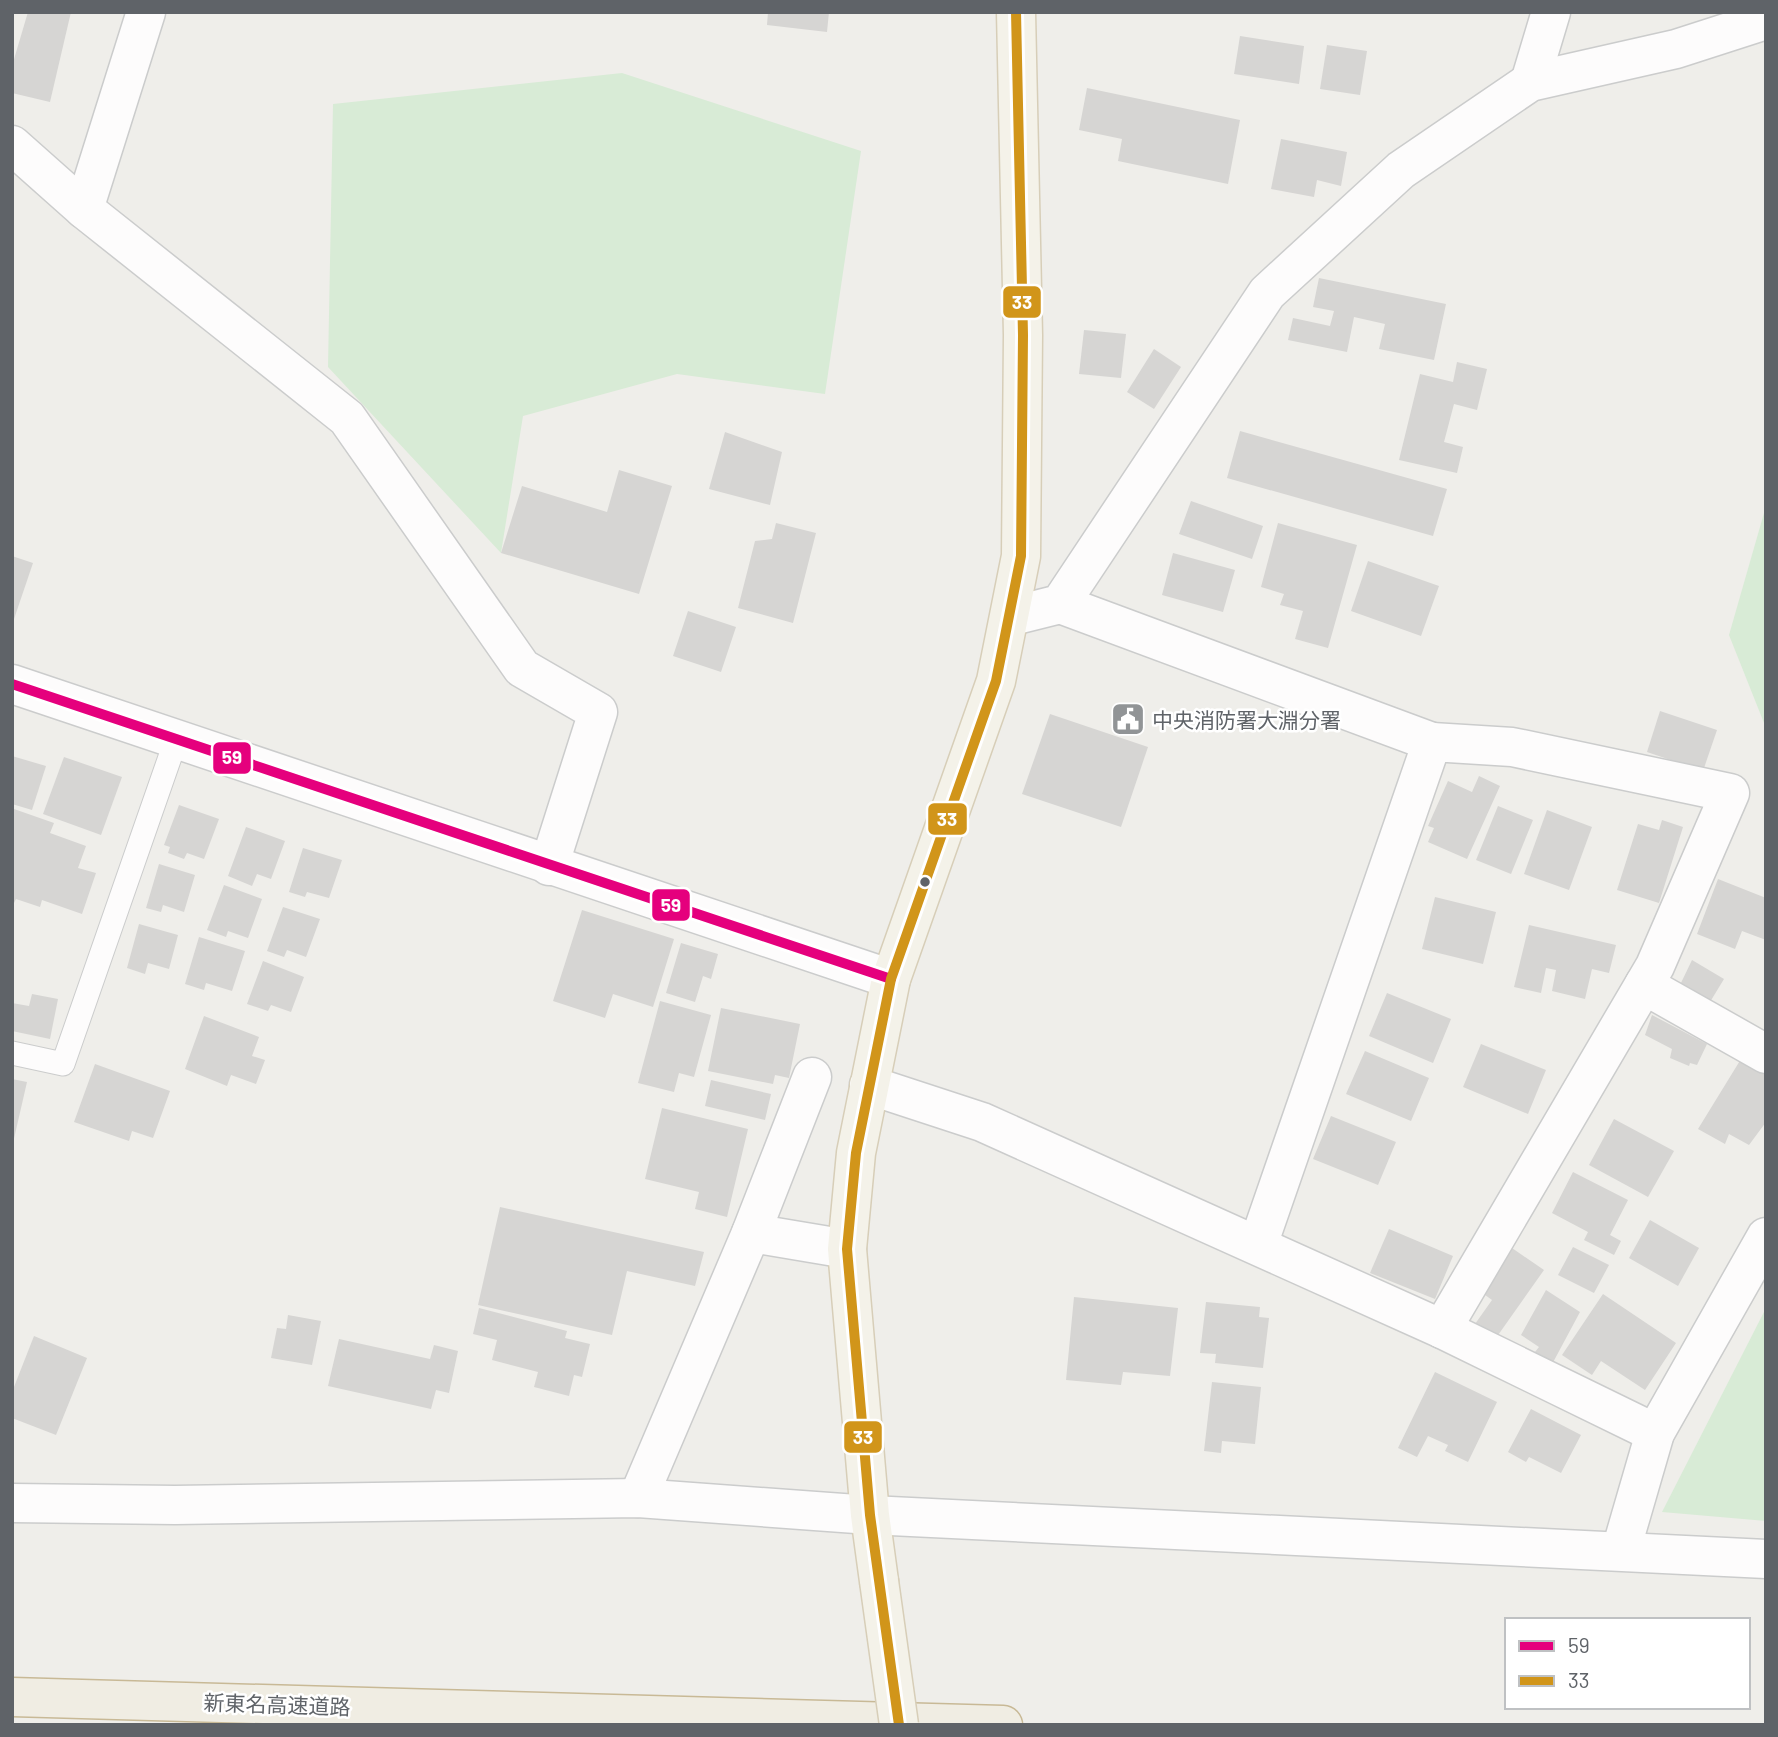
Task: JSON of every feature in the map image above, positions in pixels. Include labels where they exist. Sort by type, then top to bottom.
[{"type":"highway","name":"新東名高速道路","points":[[12,1697],[1003,1725]]},
{"type":"main road","points":[[899,1725],[870,1515],[847,1249],[856,1153],[891,979],[996,681],[1012,616],[1021,556],[1023,335],[1016,12]]},
{"type":"street","points":[[84,209],[146,12]]},
{"type":"street","points":[[1530,82],[1551,12]]},
{"type":"street","points":[[1060,604],[1267,293],[1401,170],[1530,82],[1676,48],[1766,20]]},
{"type":"street","points":[[12,145],[84,209],[347,418],[522,668],[598,712],[549,866]]},
{"type":"street","points":[[1012,616],[1060,604],[1432,743],[1512,747],[1730,793],[1644,985],[1442,1329]]},
{"type":"street","points":[[12,684],[177,737],[549,866],[891,979]]},
{"type":"street","points":[[1258,1245],[1432,743]]},
{"type":"street","points":[[1644,985],[1766,1054]]},
{"type":"street","points":[[638,1498],[751,1233],[812,1077]]},
{"type":"street","points":[[869,1085],[982,1122],[1442,1329],[1655,1433]]},
{"type":"street","points":[[751,1233],[847,1249]]},
{"type":"street","points":[[1621,1550],[1655,1433],[1766,1237]]},
{"type":"street","points":[[12,1503],[175,1505],[638,1498],[870,1515],[1766,1559]]},
{"type":"lane","points":[[12,1053],[63,1064],[177,737]]},
{"type":"green space","points":[[622,73],[861,151],[825,394],[677,374],[523,416],[501,553],[328,367],[333,104]]},
{"type":"green space","points":[[1766,506],[1766,728],[1729,635]]},
{"type":"green space","points":[[1766,1308],[1766,1521],[1662,1512]]},
{"type":"building","points":[[28,12],[71,12],[50,102],[12,93],[12,66]]},
{"type":"building","points":[[768,12],[829,12],[827,32],[767,25]]},
{"type":"building","points":[[1240,36],[1304,46],[1299,84],[1234,74]]},
{"type":"building","points":[[1327,45],[1367,51],[1360,95],[1320,89]]},
{"type":"building","points":[[1087,88],[1240,120],[1228,184],[1118,161],[1122,139],[1079,130]]},
{"type":"building","points":[[1281,139],[1347,152],[1341,186],[1317,180],[1314,197],[1271,189]]},
{"type":"building","points":[[1319,278],[1446,304],[1434,360],[1379,349],[1385,324],[1354,317],[1347,352],[1288,340],[1293,318],[1330,326],[1334,311],[1313,307]]},
{"type":"building","points":[[1084,330],[1126,334],[1121,378],[1079,374]]},
{"type":"building","points":[[1154,349],[1181,367],[1154,409],[1127,392]]},
{"type":"building","points":[[1457,362],[1487,369],[1477,410],[1454,404],[1444,442],[1463,447],[1457,473],[1399,460],[1420,374],[1453,382]]},
{"type":"building","points":[[1240,431],[1447,489],[1433,536],[1227,478]]},
{"type":"building","points":[[725,432],[782,452],[770,505],[709,489]]},
{"type":"building","points":[[619,470],[672,486],[639,594],[501,553],[522,486],[607,512]]},
{"type":"building","points":[[1191,501],[1263,526],[1252,559],[1179,534]]},
{"type":"building","points":[[776,523],[816,533],[793,623],[738,608],[755,541],[772,539]]},
{"type":"building","points":[[1278,523],[1357,545],[1328,648],[1295,639],[1303,611],[1280,605],[1284,594],[1261,587]]},
{"type":"building","points":[[1173,553],[1235,570],[1223,612],[1162,595]]},
{"type":"building","points":[[12,556],[33,563],[13,622],[12,622]]},
{"type":"building","points":[[1368,561],[1439,586],[1421,636],[1351,611]]},
{"type":"building","points":[[688,611],[736,627],[721,672],[673,656]]},
{"type":"building","points":[[1660,711],[1717,730],[1703,771],[1647,752]]},
{"type":"building","points":[[1050,714],[1148,747],[1121,827],[1022,794]]},
{"type":"building","points":[[12,756],[46,766],[32,810],[12,804]]},
{"type":"building","points":[[64,757],[122,777],[101,835],[43,814]]},
{"type":"building","points":[[1479,776],[1500,786],[1467,859],[1428,842],[1434,828],[1428,826],[1448,781],[1472,792]]},
{"type":"building","points":[[179,805],[219,819],[204,859],[187,853],[184,859],[168,853],[170,847],[164,845]]},
{"type":"building","points":[[1498,806],[1533,820],[1511,874],[1476,860]]},
{"type":"building","points":[[14,809],[54,823],[50,833],[86,846],[78,868],[96,873],[82,914],[42,900],[40,907],[16,899],[12,907]]},
{"type":"building","points":[[1547,810],[1592,827],[1569,890],[1524,874]]},
{"type":"building","points":[[1662,820],[1683,827],[1659,903],[1617,890],[1638,824],[1659,830]]},
{"type":"building","points":[[246,827],[285,841],[271,879],[257,874],[252,886],[228,876]]},
{"type":"building","points":[[303,848],[342,860],[329,898],[307,892],[305,897],[289,892]]},
{"type":"building","points":[[159,864],[195,875],[184,912],[163,905],[161,912],[146,908]]},
{"type":"building","points":[[1718,879],[1766,898],[1766,940],[1742,931],[1735,949],[1697,934]]},
{"type":"building","points":[[224,885],[262,899],[248,938],[228,931],[226,937],[207,930]]},
{"type":"building","points":[[1435,897],[1496,912],[1483,964],[1422,949]]},
{"type":"building","points":[[283,907],[320,919],[306,957],[287,950],[284,957],[267,951]]},
{"type":"building","points":[[582,910],[674,939],[653,1007],[613,994],[605,1018],[553,1001]]},
{"type":"building","points":[[139,924],[178,935],[169,969],[148,963],[145,974],[127,968]]},
{"type":"building","points":[[1529,925],[1616,945],[1609,973],[1592,969],[1585,999],[1552,991],[1556,970],[1546,968],[1541,993],[1514,987]]},
{"type":"building","points":[[199,937],[245,951],[232,991],[206,983],[204,990],[185,984]]},
{"type":"building","points":[[681,943],[718,954],[711,979],[703,976],[695,1002],[666,993]]},
{"type":"building","points":[[1692,960],[1724,979],[1710,1002],[1680,985]]},
{"type":"building","points":[[263,961],[304,977],[291,1012],[271,1005],[268,1011],[247,1004]]},
{"type":"building","points":[[1387,993],[1451,1019],[1433,1063],[1369,1036]]},
{"type":"building","points":[[32,994],[58,999],[50,1039],[12,1031],[12,1003],[29,1006]]},
{"type":"building","points":[[660,1001],[711,1015],[694,1077],[679,1073],[674,1092],[638,1083]]},
{"type":"building","points":[[721,1008],[800,1024],[789,1078],[775,1075],[773,1084],[708,1071]]},
{"type":"building","points":[[1652,1015],[1707,1044],[1697,1065],[1690,1063],[1689,1066],[1670,1058],[1672,1049],[1645,1035]]},
{"type":"building","points":[[204,1016],[259,1037],[252,1056],[265,1060],[256,1084],[231,1075],[227,1086],[185,1069]]},
{"type":"building","points":[[1481,1044],[1546,1070],[1528,1114],[1463,1087]]},
{"type":"building","points":[[1365,1051],[1429,1078],[1411,1121],[1346,1094]]},
{"type":"building","points":[[1741,1059],[1766,1072],[1766,1122],[1749,1145],[1729,1134],[1725,1144],[1698,1129]]},
{"type":"building","points":[[95,1064],[170,1091],[153,1138],[132,1131],[129,1141],[74,1122]]},
{"type":"building","points":[[12,1079],[27,1082],[13,1143],[12,1143]]},
{"type":"building","points":[[711,1080],[771,1094],[765,1120],[705,1106]]},
{"type":"building","points":[[662,1108],[748,1129],[727,1217],[695,1209],[699,1192],[645,1179]]},
{"type":"building","points":[[1331,1116],[1396,1142],[1378,1185],[1313,1159]]},
{"type":"building","points":[[1614,1119],[1674,1151],[1648,1197],[1589,1165]]},
{"type":"building","points":[[1573,1172],[1628,1200],[1610,1235],[1621,1241],[1614,1255],[1584,1240],[1588,1232],[1552,1213]]},
{"type":"building","points":[[500,1207],[704,1252],[695,1286],[627,1271],[612,1335],[478,1305]]},
{"type":"building","points":[[1650,1220],[1699,1248],[1678,1286],[1629,1258]]},
{"type":"building","points":[[1389,1229],[1453,1256],[1435,1299],[1370,1273]]},
{"type":"building","points":[[1573,1247],[1609,1265],[1594,1293],[1558,1275]]},
{"type":"building","points":[[1512,1248],[1544,1270],[1496,1338],[1475,1324],[1492,1300],[1481,1292]]},
{"type":"building","points":[[1546,1290],[1580,1312],[1550,1368],[1530,1358],[1539,1347],[1521,1335]]},
{"type":"building","points":[[1603,1294],[1676,1343],[1645,1390],[1601,1361],[1592,1375],[1562,1355]]},
{"type":"building","points":[[1074,1297],[1178,1308],[1170,1376],[1123,1372],[1121,1385],[1066,1380]]},
{"type":"building","points":[[1206,1302],[1260,1307],[1259,1317],[1269,1318],[1263,1368],[1215,1363],[1216,1354],[1200,1353]]},
{"type":"building","points":[[479,1308],[567,1331],[565,1338],[590,1344],[582,1377],[574,1375],[569,1396],[534,1387],[538,1372],[492,1360],[497,1340],[473,1334]]},
{"type":"building","points":[[288,1315],[321,1321],[312,1365],[271,1358],[277,1328],[286,1329]]},
{"type":"building","points":[[34,1336],[87,1358],[56,1435],[12,1418],[12,1392]]},
{"type":"building","points":[[339,1339],[430,1359],[434,1345],[458,1351],[449,1393],[436,1390],[431,1409],[328,1386]]},
{"type":"building","points":[[1435,1372],[1497,1402],[1468,1462],[1445,1451],[1448,1445],[1428,1436],[1417,1457],[1398,1448]]},
{"type":"building","points":[[1212,1382],[1261,1387],[1255,1444],[1222,1441],[1221,1453],[1204,1451]]},
{"type":"building","points":[[1531,1409],[1581,1435],[1561,1473],[1529,1457],[1526,1462],[1508,1452]]},
{"type":"transit line","name":"33","points":[[899,1725],[870,1515],[847,1249],[856,1153],[891,979],[996,681],[1021,556],[1023,335],[1016,12]]},
{"type":"transit line","name":"59","points":[[12,684],[891,979]]},
{"type":"place","name":"中央消防署大淵分署","points":[[1128,719]]}]
